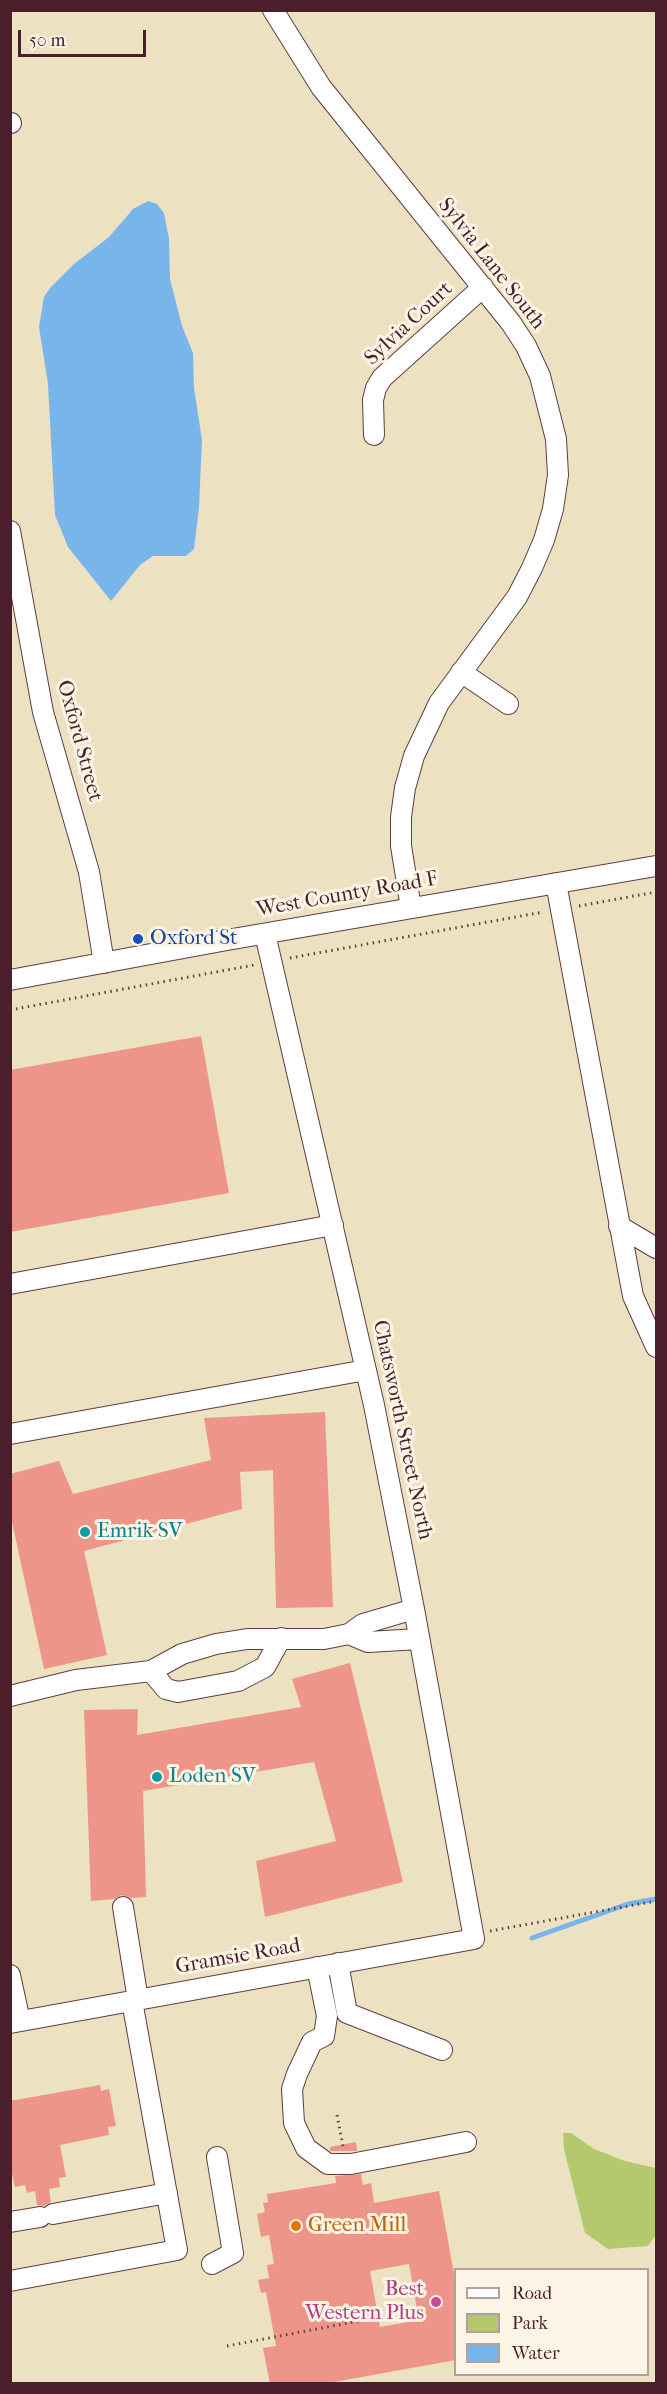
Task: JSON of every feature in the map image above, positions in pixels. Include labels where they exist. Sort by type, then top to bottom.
[{"type":"street","name":"Sylvia Lane South","points":[[273,10],[321,87],[511,323],[526,346],[540,376],[556,439],[558,475],[547,530],[532,568],[517,597],[439,703],[414,756],[405,788],[401,846],[411,908]]},
{"type":"street","name":"Sylvia Court","points":[[374,435],[373,400],[382,378],[483,287]]},
{"type":"street","name":"Oxford Street","points":[[10,531],[43,712],[89,872],[104,963]]},
{"type":"street","points":[[460,672],[508,704]]},
{"type":"street","name":"West County Road F","points":[[10,980],[411,908],[657,867]]},
{"type":"street","points":[[556,883],[633,1296],[657,1347]]},
{"type":"street","name":"Chatsworth Street North","points":[[265,934],[366,1370],[414,1609],[474,1936]]},
{"type":"street","points":[[10,1284],[333,1225]]},
{"type":"street","points":[[620,1226],[657,1248]]},
{"type":"street","points":[[10,1434],[366,1370]]},
{"type":"street","points":[[10,1696],[76,1680],[151,1671],[182,1654],[216,1644],[247,1639],[306,1640],[349,1634],[363,1624],[414,1609]]},
{"type":"street","points":[[349,1634],[368,1642],[419,1639]]},
{"type":"street","points":[[151,1671],[166,1689],[178,1692],[238,1681],[265,1667],[281,1638]]},
{"type":"street","points":[[10,2281],[177,2250],[135,2000],[123,1907]]},
{"type":"street","name":"Gramsie Road","points":[[15,2022],[474,1936]]},
{"type":"street","points":[[338,1963],[347,2013]]},
{"type":"street","points":[[317,1967],[327,2016],[324,2036],[312,2042],[292,2089],[294,2123],[306,2148],[328,2163],[346,2163],[466,2142]]},
{"type":"street","points":[[10,1975],[15,2022]]},
{"type":"street","points":[[327,2016],[347,2013],[442,2050]]},
{"type":"street","points":[[212,2264],[233,2253],[217,2157]]},
{"type":"street","points":[[10,2222],[167,2193]]},
{"type":"path","points":[[10,1010],[657,892]]},
{"type":"path","points":[[474,1936],[657,1901]]},
{"type":"path","points":[[337,2115],[346,2163]]},
{"type":"path","points":[[227,2346],[369,2319]]},
{"type":"green space","points":[[563,2133],[571,2133],[594,2149],[625,2161],[656,2168],[656,2235],[648,2246],[608,2249],[585,2233],[564,2149]]},
{"type":"water","points":[[148,201],[157,204],[164,213],[169,239],[170,279],[182,326],[193,353],[194,388],[202,440],[199,508],[194,549],[186,556],[153,556],[140,565],[111,601],[68,547],[55,515],[48,384],[39,327],[44,297],[50,288],[74,264],[109,237],[133,209]]},
{"type":"building","points":[[201,1036],[229,1193],[10,1232],[10,1070]]},
{"type":"building","name":"Emrik SV","points":[[325,1412],[333,1607],[276,1608],[273,1470],[240,1472],[242,1509],[84,1551],[107,1655],[44,1669],[10,1513],[10,1474],[59,1461],[73,1494],[211,1460],[204,1418]]},
{"type":"building","name":"Loden SV","points":[[350,1663],[403,1882],[265,1917],[256,1861],[336,1841],[314,1762],[143,1791],[146,1897],[131,1898],[122,1895],[114,1899],[91,1901],[84,1710],[138,1709],[137,1735],[301,1707],[292,1679]]},
{"type":"building","points":[[100,2085],[101,2091],[109,2089],[116,2126],[108,2127],[109,2135],[60,2145],[66,2177],[59,2178],[60,2187],[49,2189],[51,2202],[44,2206],[37,2205],[35,2191],[27,2193],[25,2185],[15,2187],[10,2164],[10,2101]]},
{"type":"building","points":[[356,2142],[357,2151],[330,2151],[330,2147]]},
{"type":"building","points":[[361,2174],[363,2185],[371,2183],[374,2203],[439,2191],[454,2274],[454,2360],[323,2384],[270,2384],[263,2348],[276,2346],[266,2292],[261,2293],[258,2280],[269,2278],[267,2265],[274,2264],[269,2235],[261,2237],[257,2214],[265,2212],[263,2203],[268,2202],[267,2194],[336,2183],[335,2176]],"holes":[[[409,2264],[419,2320],[380,2327],[370,2271]]]},
{"type":"waterway","points":[[532,1938],[628,1904],[656,1899]]},
{"type":"place","name":"Oxford St","points":[[138,939]]},
{"type":"place","name":"Emrik SV","points":[[85,1532]]},
{"type":"place","name":"Loden SV","points":[[157,1777]]},
{"type":"place","name":"Green Mill","points":[[296,2226]]},
{"type":"place","name":"Best Western Plus","points":[[436,2302]]}]
